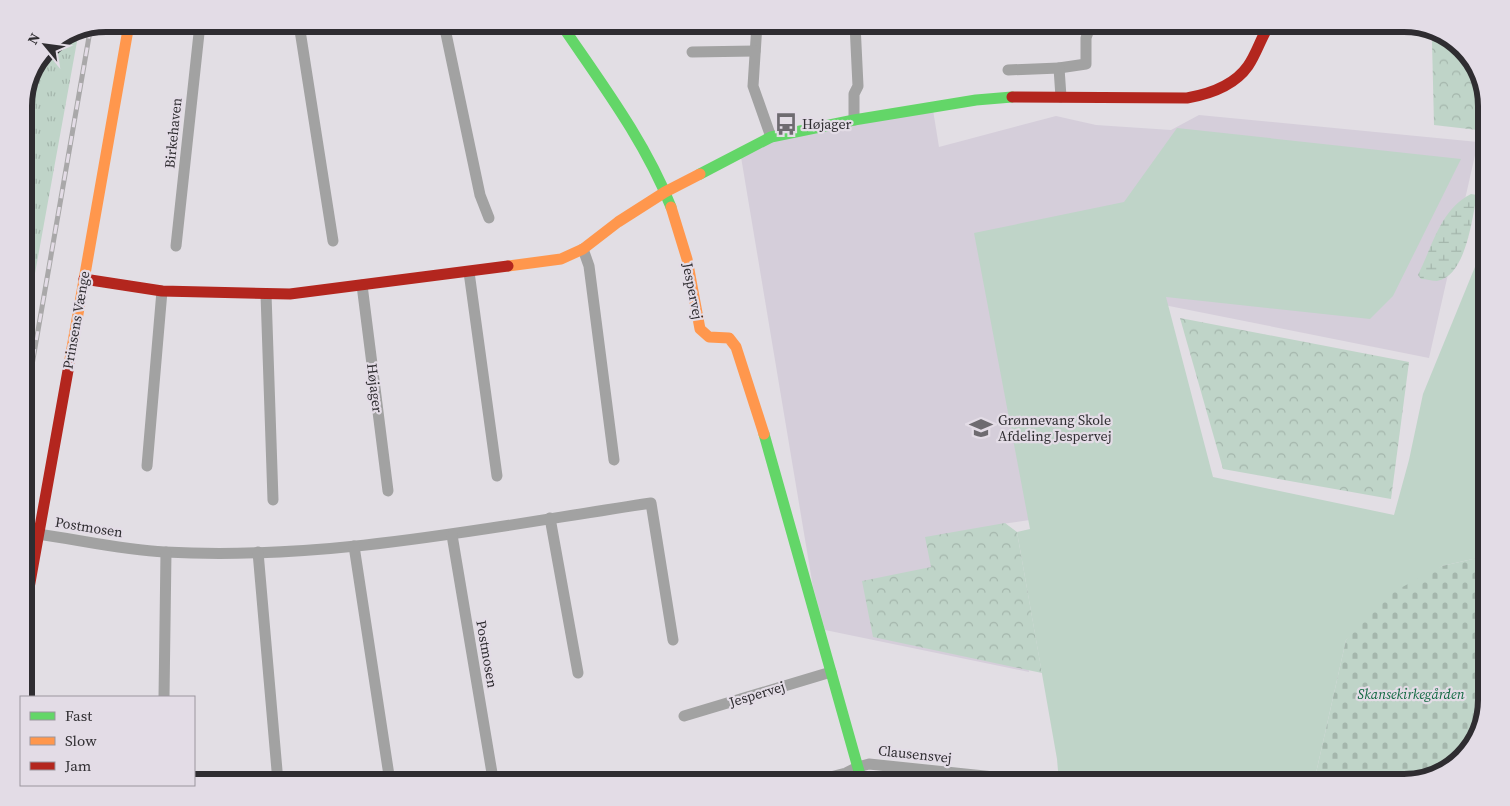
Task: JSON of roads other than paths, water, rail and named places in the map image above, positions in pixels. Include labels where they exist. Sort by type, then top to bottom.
[{"type":"street","name":"Prinsens Vænge","points":[[33,563],[128,32]]},
{"type":"street","name":"Birkehaven","points":[[176,246],[199,32]]},
{"type":"street","points":[[300,32],[333,241]]},
{"type":"street","points":[[446,32],[480,195],[489,218]]},
{"type":"street","name":"Jespervej","points":[[566,32],[629,126],[665,192],[684,244],[700,328],[704,335],[710,338],[729,338],[736,347],[755,403],[860,774]]},
{"type":"street","points":[[757,32],[754,86],[771,137]]},
{"type":"street","points":[[854,120],[854,94],[858,86],[855,32]]},
{"type":"street","points":[[1008,70],[1059,68],[1086,64],[1086,38],[1088,32]]},
{"type":"street","points":[[84,279],[162,292],[266,294],[362,286],[561,259],[583,249],[618,222],[665,192],[771,137],[854,120],[976,100],[1061,97],[1187,98],[1210,94],[1230,84],[1248,66],[1266,32]]},
{"type":"street","points":[[692,52],[756,51]]},
{"type":"street","points":[[1059,68],[1061,97]]},
{"type":"street","points":[[583,249],[589,266],[614,460]]},
{"type":"street","points":[[469,272],[496,476]]},
{"type":"street","name":"Højager","points":[[362,286],[388,491]]},
{"type":"street","points":[[146,466],[162,292]]},
{"type":"street","points":[[266,294],[273,500]]},
{"type":"street","name":"Postmosen","points":[[38,534],[166,552],[300,552],[452,535],[651,503],[673,640]]},
{"type":"street","points":[[550,518],[578,673]]},
{"type":"street","name":"Postmosen","points":[[452,535],[493,774]]},
{"type":"street","points":[[354,546],[389,774]]},
{"type":"street","points":[[164,696],[166,552]]},
{"type":"street","points":[[258,552],[277,774]]},
{"type":"street","name":"Jespervej","points":[[684,716],[830,672]]},
{"type":"street","name":"Clausensvej","points":[[858,767],[869,764],[965,774]]},
{"type":"street","points":[[846,774],[858,767]]},
{"type":"railway","points":[[33,359],[89,35]]},
{"type":"place","name":"Højager","points":[[786,124]]},
{"type":"place","name":"Grønnevang Skole Afdeling Jespervej","points":[[981,428]]},
{"type":"park label","name":"Skansekirkegården","points":[[1411,694]]}]
